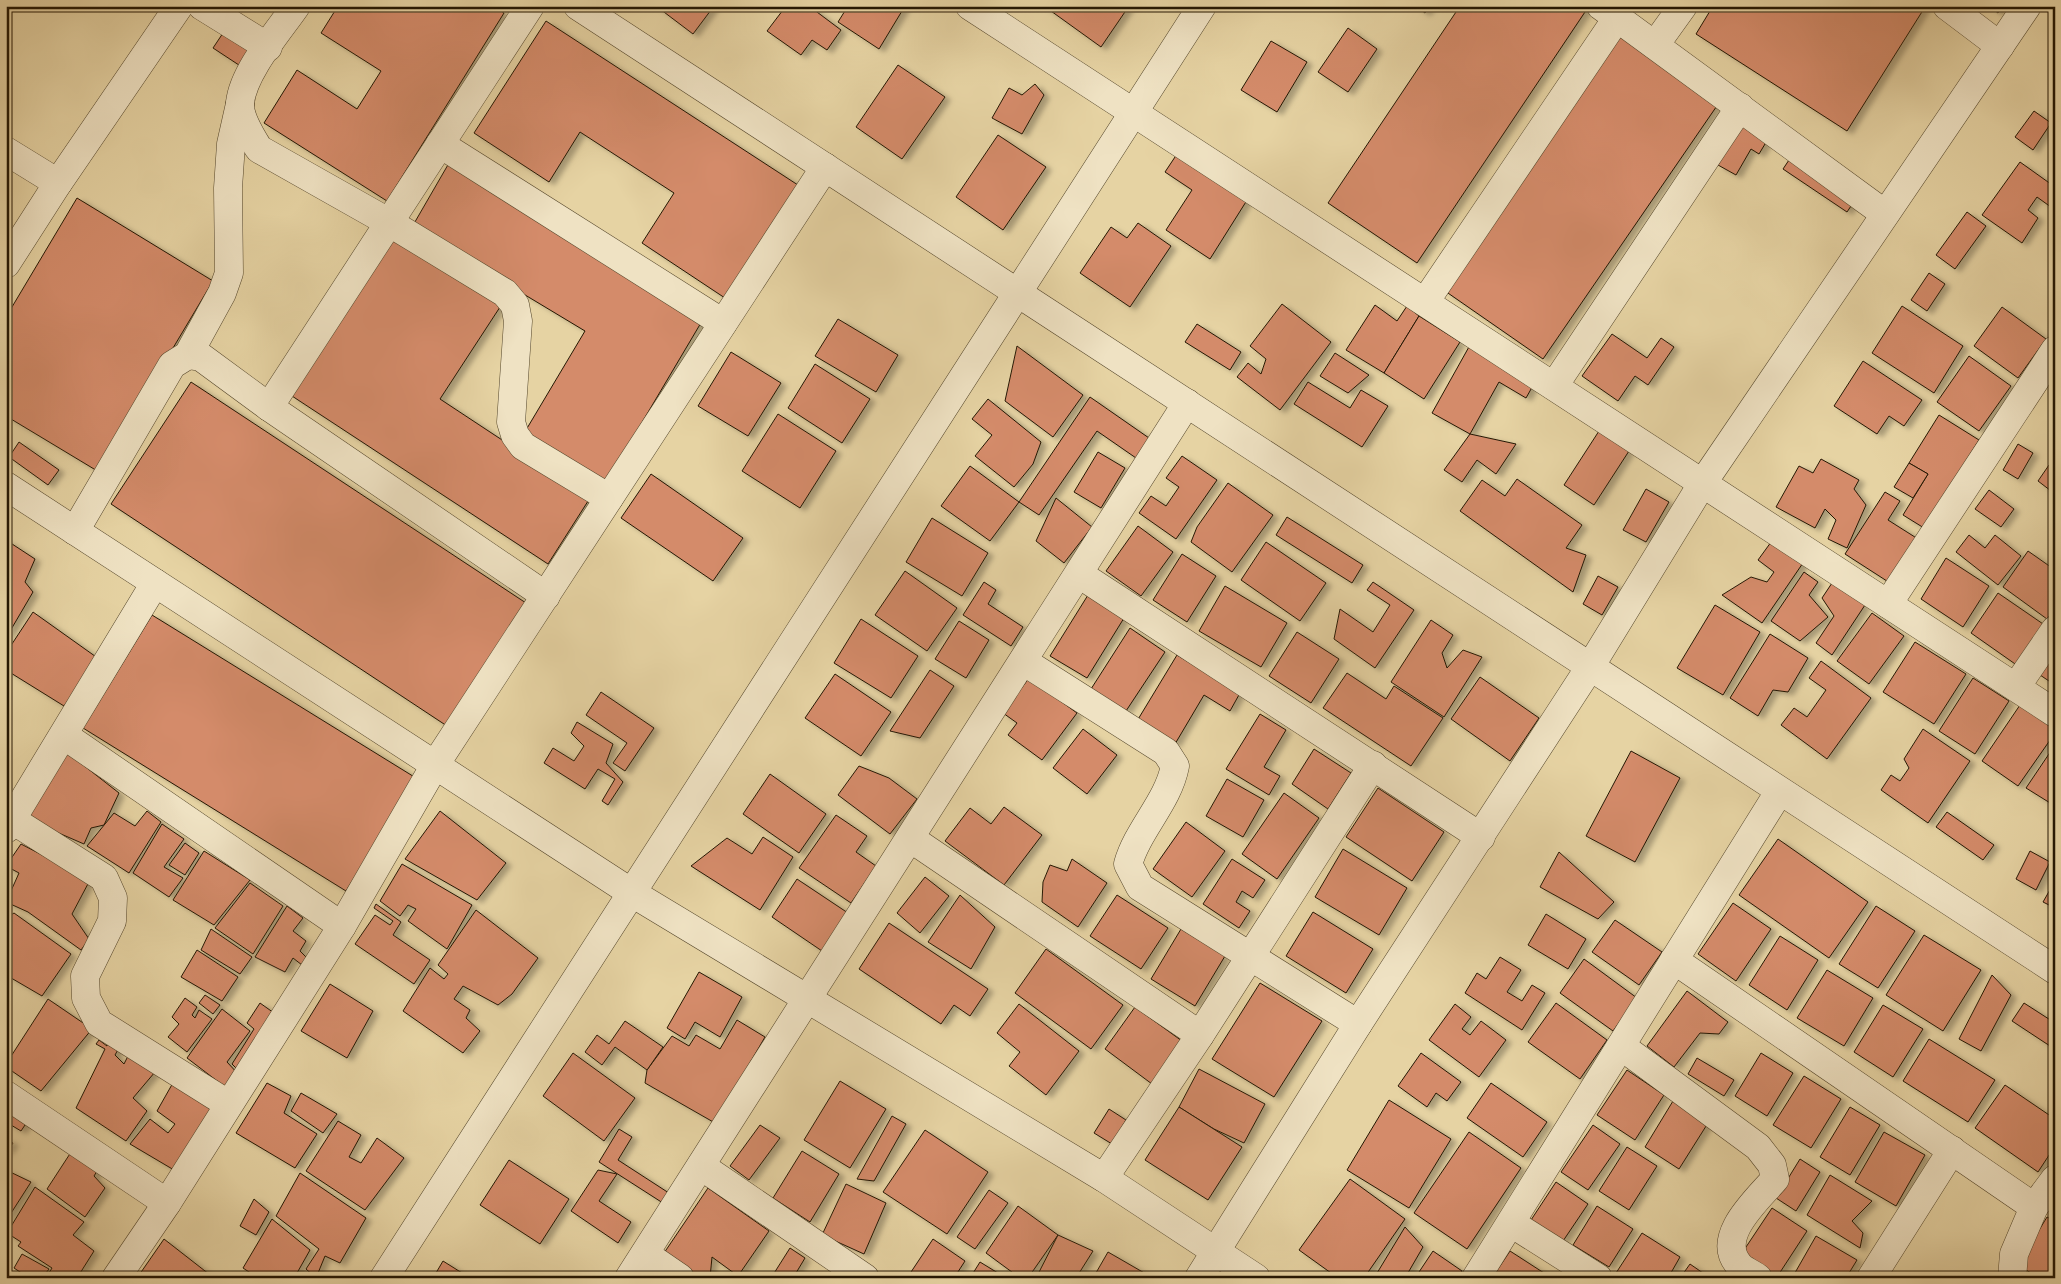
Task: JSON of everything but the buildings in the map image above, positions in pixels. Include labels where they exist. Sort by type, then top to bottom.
[{"type":"street","points":[[8,259],[179,6]]},
{"type":"street","points":[[202,6],[268,47]]},
{"type":"street","points":[[75,531],[172,365],[188,355],[222,293],[229,273],[228,188],[231,144],[246,80],[296,6]]},
{"type":"street","points":[[269,408],[530,6]]},
{"type":"street","points":[[578,6],[1779,792],[2055,970]]},
{"type":"street","points":[[970,6],[2055,713]]},
{"type":"street","points":[[384,1278],[1202,6]]},
{"type":"street","points":[[1655,45],[1683,6]]},
{"type":"street","points":[[1947,6],[2000,46]]},
{"type":"street","points":[[1199,1278],[1358,1024],[1590,667],[1702,484],[2027,6]]},
{"type":"street","points":[[1425,302],[1609,12],[1885,214]]},
{"type":"street","points":[[240,104],[248,131],[259,149],[390,223],[505,293],[514,305],[518,321],[512,422],[515,436],[523,446],[609,498]]},
{"type":"street","points":[[1554,386],[1740,107]]},
{"type":"street","points":[[440,144],[723,323]]},
{"type":"street","points":[[6,152],[58,183]]},
{"type":"street","points":[[116,1278],[167,1203],[342,926],[435,765],[825,167]]},
{"type":"street","points":[[1888,604],[2055,350]]},
{"type":"street","points":[[188,355],[201,358],[269,408],[546,596]]},
{"type":"street","points":[[629,1278],[1188,404]]},
{"type":"street","points":[[6,486],[632,893],[806,1000],[1104,1178],[1256,1278]]},
{"type":"street","points":[[1078,574],[1374,765],[1481,837]]},
{"type":"street","points":[[155,583],[65,736],[8,822],[104,878],[113,898],[112,921],[85,976],[86,998],[99,1023],[228,1104]]},
{"type":"street","points":[[2016,687],[2055,630]]},
{"type":"street","points":[[1023,661],[1166,752],[1175,766],[1172,781],[1132,851],[1128,864],[1140,887],[1358,1024]]},
{"type":"street","points":[[65,736],[342,926]]},
{"type":"street","points":[[1104,1178],[1200,1035],[1374,765]]},
{"type":"street","points":[[1476,1278],[1779,792]]},
{"type":"street","points":[[910,838],[1200,1035]]},
{"type":"street","points":[[1674,960],[2034,1208]]},
{"type":"street","points":[[1621,1046],[1758,1147],[1772,1165],[1775,1179],[1732,1233],[1730,1247],[1738,1265],[1758,1278]]},
{"type":"street","points":[[6,1095],[167,1203]]},
{"type":"street","points":[[1871,1278],[1952,1150]]},
{"type":"street","points":[[701,1166],[865,1278]]},
{"type":"street","points":[[2012,1278],[2014,1254],[2034,1208],[2055,1179]]},
{"type":"street","points":[[1510,1223],[1598,1278]]},
{"type":"street","points":[[645,1254],[680,1278]]}]
